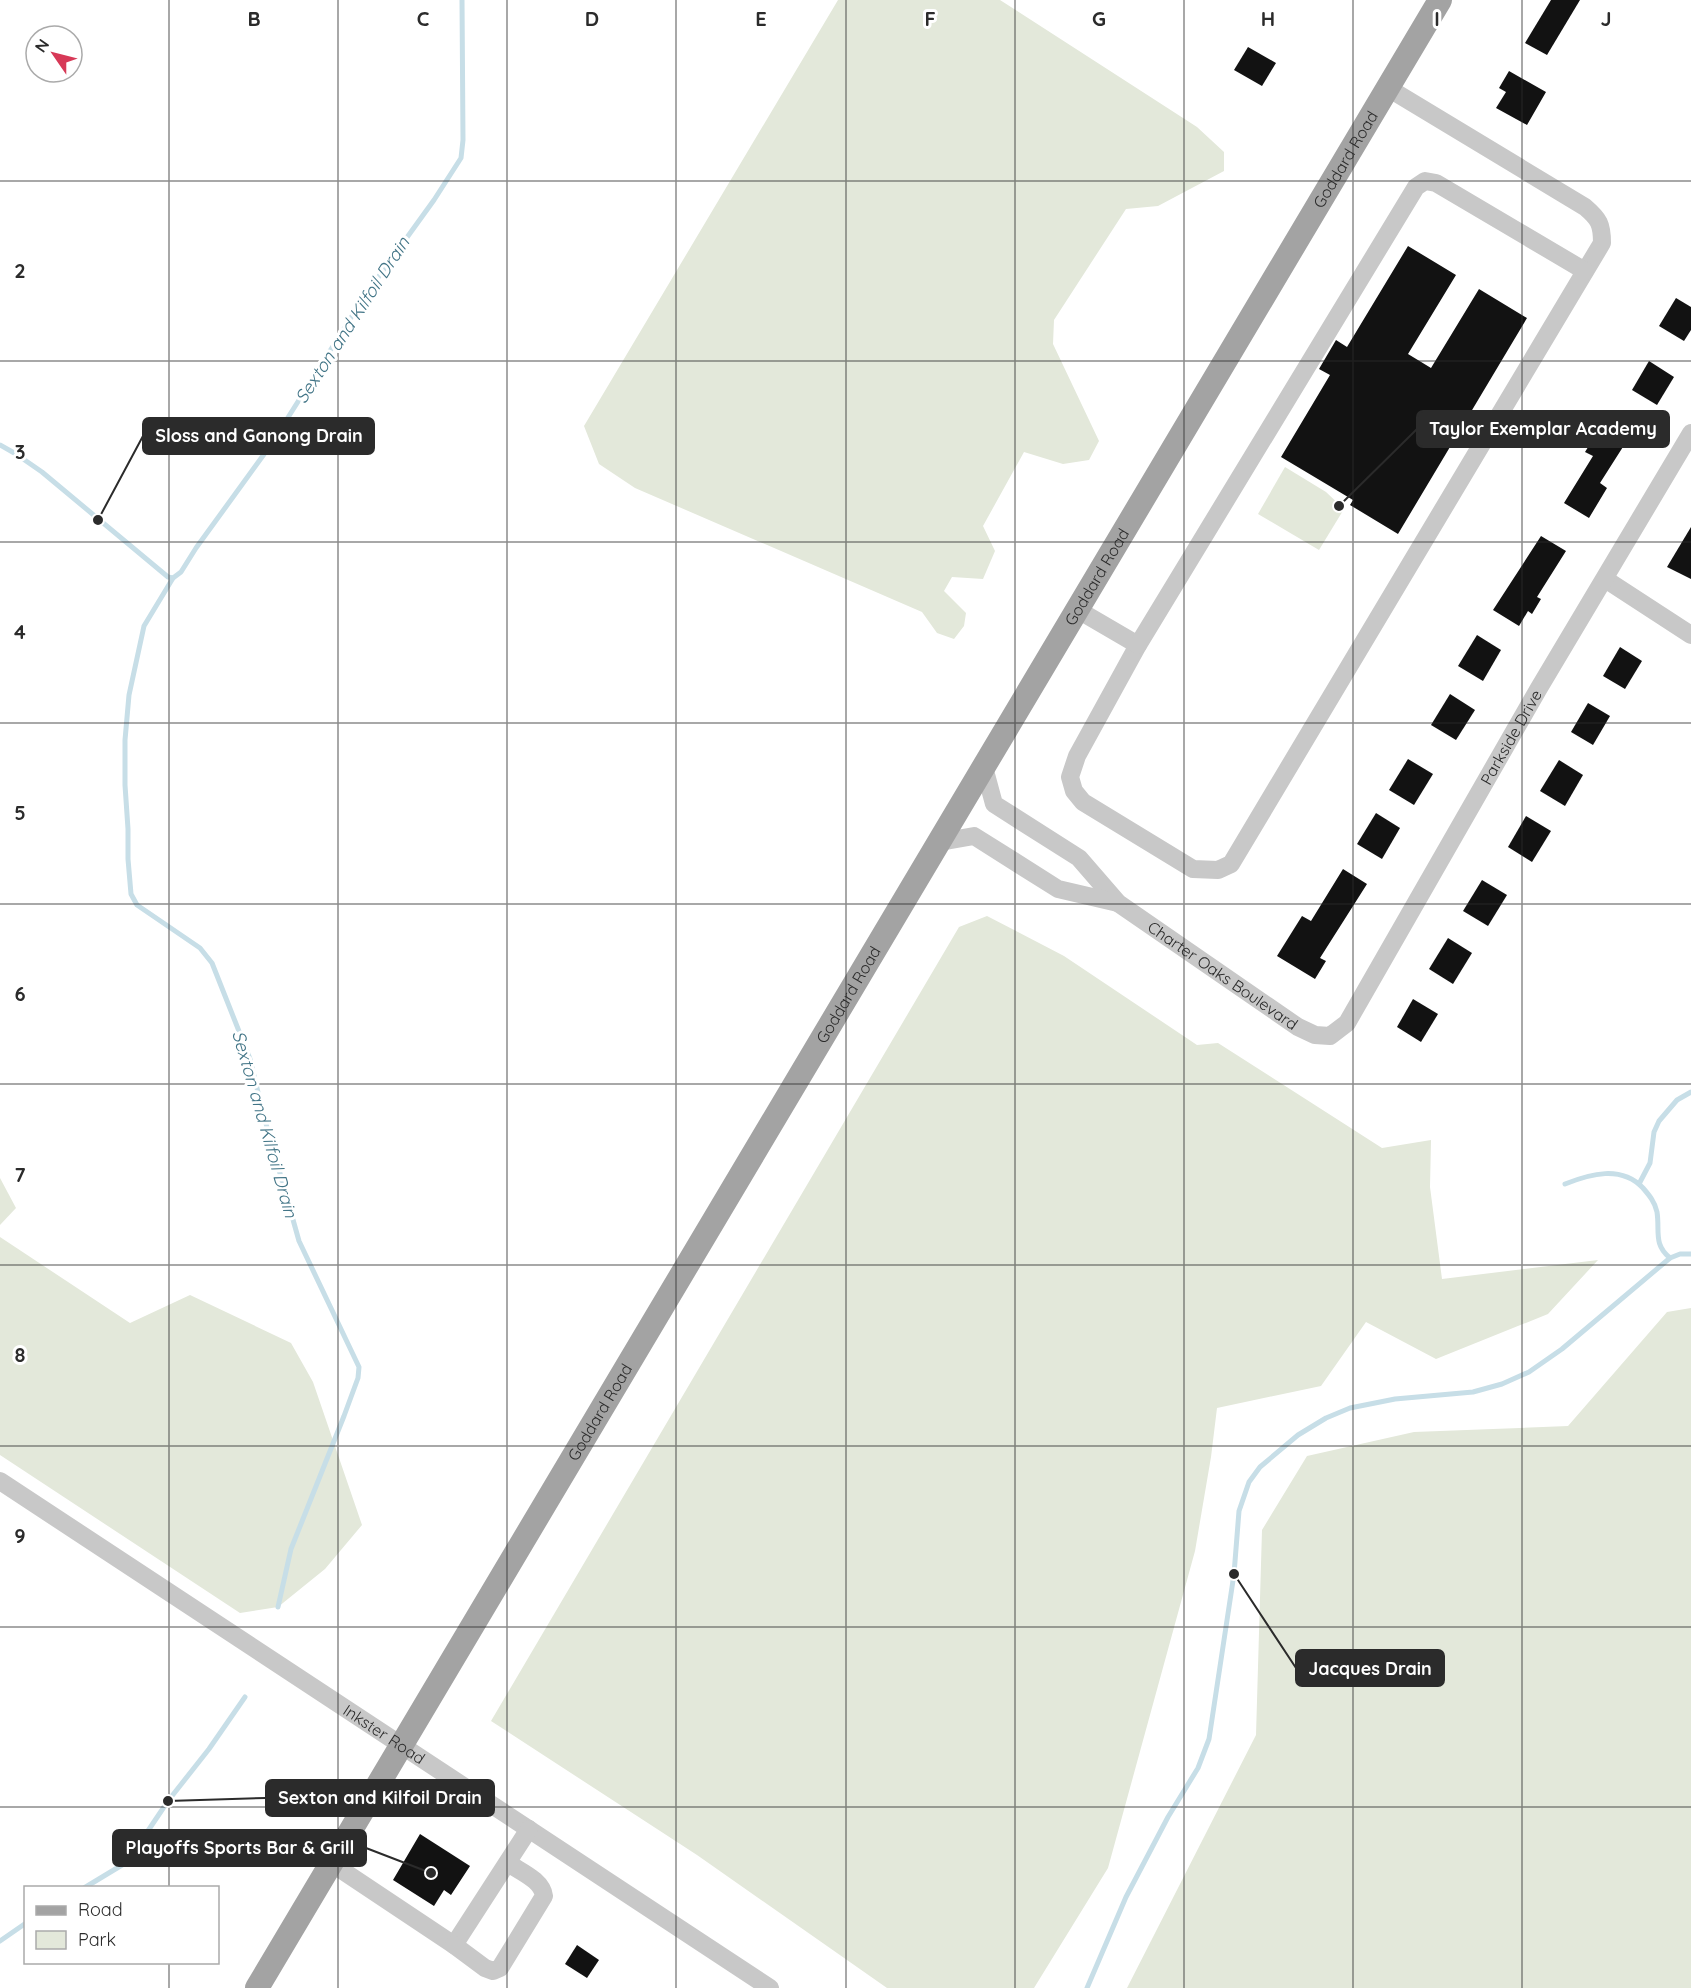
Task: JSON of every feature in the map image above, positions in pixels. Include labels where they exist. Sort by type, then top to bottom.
[{"type":"main road","name":"Goddard Road","points":[[258,1988],[1440,0]]},
{"type":"street","points":[[1388,88],[1585,207],[1597,217],[1602,230],[1602,243],[1231,864],[1218,870],[1193,869],[1083,802],[1074,791],[1070,777],[1077,756],[1138,645],[1416,187],[1425,181],[1436,183],[1585,271]]},
{"type":"street","name":"Parkside Drive","points":[[1330,1036],[1347,1023],[1539,688],[1691,434]]},
{"type":"street","points":[[1605,579],[1691,635]]},
{"type":"street","points":[[1078,610],[1138,645]]},
{"type":"street","name":"Charter Oaks Boulevard","points":[[984,767],[994,804],[1079,858],[1118,903],[1298,1027],[1316,1035],[1330,1036]]},
{"type":"street","name":"Charter Oaks Boulevard","points":[[940,842],[974,836],[1058,889],[1118,903]]},
{"type":"street","name":"Inkster Road","points":[[0,1481],[770,1988]]},
{"type":"street","points":[[454,1945],[529,1829]]},
{"type":"street","points":[[331,1863],[485,1968],[493,1971],[500,1968],[544,1896],[543,1888],[538,1883],[508,1863]]},
{"type":"green space","points":[[838,0],[1000,0],[1197,127],[1224,152],[1224,171],[1158,206],[1126,209],[1054,320],[1053,344],[1099,441],[1089,460],[1063,464],[1024,452],[983,526],[995,551],[983,579],[952,577],[944,591],[966,613],[964,626],[954,639],[937,633],[922,612],[635,488],[599,464],[584,426]]},
{"type":"green space","points":[[1285,467],[1326,492],[1344,509],[1319,550],[1258,514]]},
{"type":"green space","points":[[987,916],[1064,956],[1197,1045],[1218,1043],[1382,1148],[1431,1140],[1430,1187],[1442,1279],[1598,1260],[1548,1314],[1436,1359],[1366,1322],[1321,1386],[1217,1408],[1195,1551],[1108,1868],[1034,1988],[887,1988],[697,1855],[491,1721],[959,927]]},
{"type":"green space","points":[[0,1178],[16,1208],[0,1225]]},
{"type":"green space","points":[[0,1237],[130,1323],[190,1295],[291,1343],[313,1382],[362,1525],[325,1569],[278,1607],[240,1613],[0,1455]]},
{"type":"green space","points":[[1691,1308],[1691,1988],[1127,1988],[1256,1735],[1262,1530],[1307,1456],[1414,1432],[1568,1426],[1667,1312]]},
{"type":"building","points":[[1551,0],[1580,0],[1547,55],[1525,43]]},
{"type":"building","points":[[1248,47],[1276,63],[1262,86],[1234,70]]},
{"type":"building","points":[[1509,71],[1546,92],[1527,125],[1496,108],[1506,92],[1499,88]]},
{"type":"building","points":[[1408,246],[1456,275],[1408,354],[1431,368],[1479,289],[1527,318],[1398,534],[1350,505],[1353,500],[1281,457],[1330,375],[1319,369],[1336,340],[1347,347]]},
{"type":"building","points":[[1676,298],[1691,307],[1691,330],[1684,341],[1659,326]]},
{"type":"building","points":[[1649,361],[1674,377],[1657,405],[1632,390]]},
{"type":"building","points":[[1603,423],[1628,439],[1600,483],[1607,488],[1589,518],[1564,503],[1593,456],[1585,452]]},
{"type":"building","points":[[1691,527],[1691,579],[1667,567]]},
{"type":"building","points":[[1541,536],[1566,551],[1537,597],[1541,599],[1532,614],[1528,611],[1519,626],[1493,610]]},
{"type":"building","points":[[1477,635],[1501,650],[1483,681],[1458,666]]},
{"type":"building","points":[[1620,647],[1642,661],[1625,689],[1603,676]]},
{"type":"building","points":[[1450,694],[1475,710],[1456,740],[1431,725]]},
{"type":"building","points":[[1588,703],[1610,716],[1593,745],[1571,732]]},
{"type":"building","points":[[1408,759],[1433,774],[1414,805],[1389,790]]},
{"type":"building","points":[[1559,760],[1583,775],[1565,806],[1540,791]]},
{"type":"building","points":[[1376,813],[1400,828],[1382,859],[1357,844]]},
{"type":"building","points":[[1526,816],[1551,831],[1532,862],[1508,847]]},
{"type":"building","points":[[1343,869],[1367,884],[1320,958],[1326,961],[1315,979],[1277,956],[1302,916],[1311,921]]},
{"type":"building","points":[[1482,880],[1507,895],[1488,926],[1463,911]]},
{"type":"building","points":[[1448,938],[1472,953],[1453,984],[1429,969]]},
{"type":"building","points":[[1413,999],[1438,1014],[1421,1042],[1397,1027]]},
{"type":"building","points":[[420,1834],[470,1866],[451,1895],[444,1890],[434,1906],[393,1880]]},
{"type":"building","points":[[577,1945],[599,1960],[587,1978],[565,1964]]},
{"type":"waterway","name":"Sexton and Kilfoil Drain","points":[[278,1607],[291,1549],[344,1416],[358,1378],[359,1367],[299,1241],[250,1059],[212,963],[200,948],[137,905],[131,894],[125,785],[125,740],[129,695],[144,626],[173,578],[181,572],[270,446],[364,297],[434,200],[461,158],[463,140],[462,0]]},
{"type":"waterway","points":[[0,445],[42,472],[168,577],[173,578]]},
{"type":"waterway","points":[[1639,1184],[1650,1163],[1654,1132],[1659,1121],[1677,1100],[1691,1092]]},
{"type":"waterway","points":[[1565,1184],[1585,1177],[1605,1174],[1625,1176],[1634,1181],[1643,1188],[1655,1205],[1659,1242],[1670,1258]]},
{"type":"waterway","points":[[1087,1988],[1126,1897],[1168,1817],[1198,1768],[1209,1739],[1234,1574],[1239,1511],[1249,1482],[1260,1467],[1298,1435],[1326,1418],[1350,1408],[1395,1399],[1473,1392],[1502,1384],[1529,1372],[1562,1349],[1670,1258],[1680,1254],[1691,1254]]},
{"type":"waterway","name":"Sexton and Kilfoil Drain","points":[[87,1886],[127,1862],[168,1801],[209,1749],[245,1697]]},
{"type":"waterway","name":"Sexton and Kilfoil Drain","points":[[0,1941],[24,1924]]},
{"type":"place","name":"Taylor Exemplar Academy","points":[[1339,506]]},
{"type":"place","name":"Sloss and Ganong Drain","points":[[98,520]]},
{"type":"place","name":"Jacques Drain","points":[[1234,1574]]},
{"type":"place","name":"Sexton and Kilfoil Drain","points":[[168,1801]]},
{"type":"place","name":"Playoffs Sports Bar & Grill","points":[[431,1873]]}]
